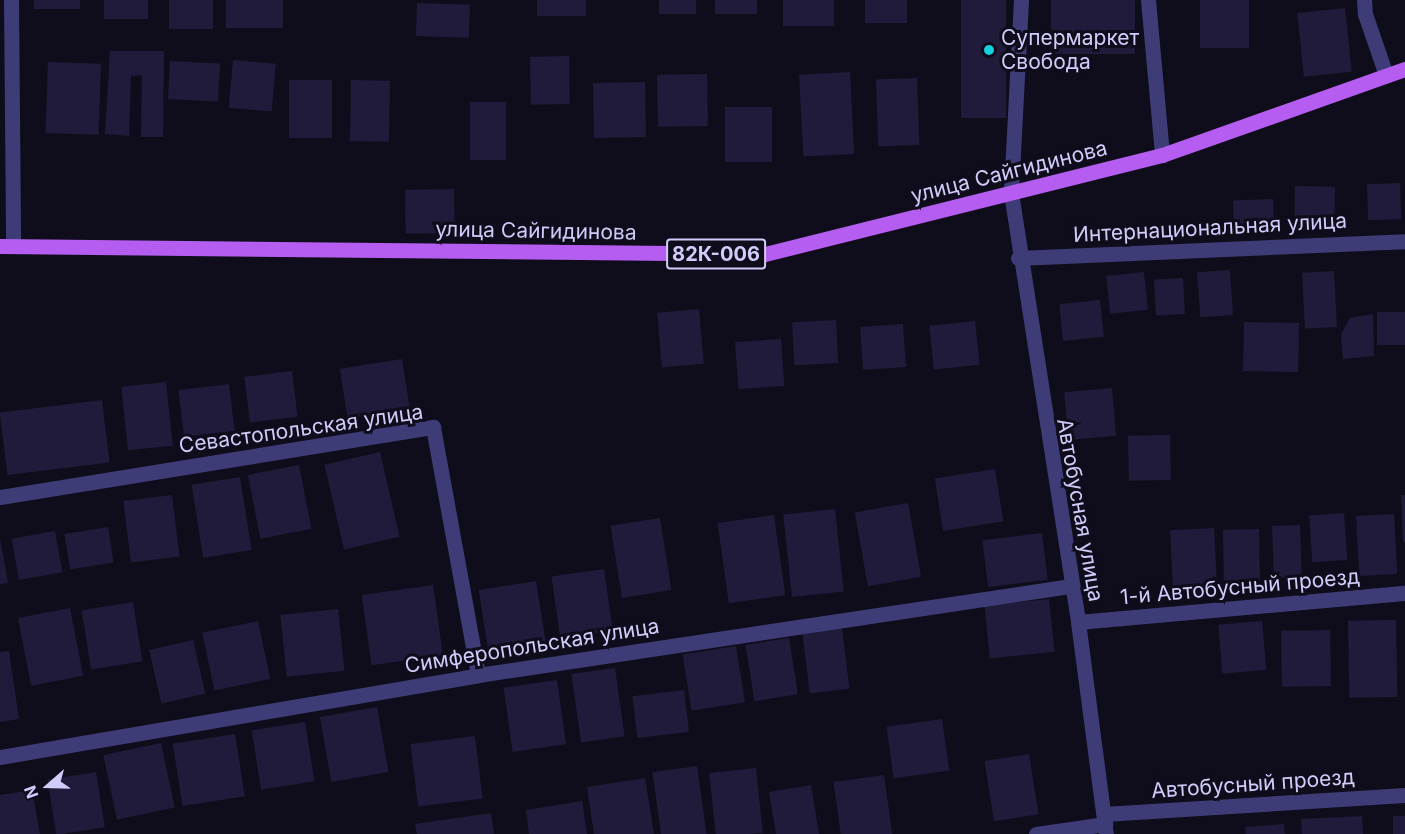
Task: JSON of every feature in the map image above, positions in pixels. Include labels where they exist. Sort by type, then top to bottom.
[{"type":"main road","name":"улица Сайгидинова","points":[[7,246],[765,254],[1162,155],[1405,69]]},
{"type":"street","points":[[7,246],[11,0]]},
{"type":"street","name":"Автобусная улица","points":[[1021,0],[1011,193],[1018,258],[1078,622],[1105,824]]},
{"type":"street","points":[[1148,0],[1162,155]]},
{"type":"street","points":[[1364,0],[1365,14],[1386,75]]},
{"type":"street","name":"Интернациональная улица","points":[[1018,258],[1405,241]]},
{"type":"street","name":"Севастопольская улица","points":[[0,497],[433,427],[478,675]]},
{"type":"street","name":"Симферопольская улица","points":[[0,757],[478,675],[1071,586]]},
{"type":"street","name":"1-й Автобусный проезд","points":[[1078,622],[1405,593]]},
{"type":"street","name":"Автобусный проезд","points":[[1036,834],[1105,824],[1405,795]]},
{"type":"building","points":[[34,0],[80,0],[80,9],[34,9]]},
{"type":"building","points":[[104,0],[148,0],[148,19],[104,19]]},
{"type":"building","points":[[169,0],[213,0],[213,29],[169,29]]},
{"type":"building","points":[[226,0],[283,0],[283,28],[226,28]]},
{"type":"building","points":[[537,0],[586,0],[586,16],[537,16]]},
{"type":"building","points":[[659,0],[696,0],[696,14],[659,14]]},
{"type":"building","points":[[715,0],[757,0],[757,14],[715,14]]},
{"type":"building","points":[[783,0],[834,0],[834,26],[783,26]]},
{"type":"building","points":[[865,0],[907,0],[907,23],[865,23]]},
{"type":"building","points":[[961,0],[1006,0],[1006,118],[961,118]]},
{"type":"building","points":[[1051,0],[1135,0],[1135,54],[1051,54]]},
{"type":"building","points":[[1200,0],[1249,0],[1249,48],[1200,48]]},
{"type":"building","points":[[417,3],[470,5],[469,38],[416,36]]},
{"type":"building","points":[[1345,8],[1352,72],[1304,77],[1297,13]]},
{"type":"building","points":[[110,51],[164,51],[163,137],[141,137],[142,75],[131,76],[129,136],[105,134]]},
{"type":"building","points":[[569,56],[570,104],[531,105],[530,57]]},
{"type":"building","points":[[233,60],[276,64],[272,112],[229,108]]},
{"type":"building","points":[[170,61],[220,64],[218,102],[168,99]]},
{"type":"building","points":[[48,62],[101,64],[98,135],[46,133]]},
{"type":"building","points":[[850,72],[854,154],[803,157],[799,75]]},
{"type":"building","points":[[707,74],[708,126],[658,127],[657,75]]},
{"type":"building","points":[[917,78],[919,145],[878,146],[876,79]]},
{"type":"building","points":[[289,80],[332,80],[332,138],[289,138]]},
{"type":"building","points":[[351,80],[390,81],[389,142],[350,141]]},
{"type":"building","points":[[645,82],[646,137],[594,138],[593,83]]},
{"type":"building","points":[[470,102],[506,102],[506,160],[470,160]]},
{"type":"building","points":[[725,107],[772,107],[772,162],[725,162]]},
{"type":"building","points":[[1400,183],[1401,219],[1368,220],[1367,184]]},
{"type":"building","points":[[1295,186],[1335,187],[1334,228],[1294,227]]},
{"type":"building","points":[[454,189],[455,233],[406,234],[405,190]]},
{"type":"building","points":[[1273,199],[1274,231],[1234,232],[1233,200]]},
{"type":"building","points":[[1230,270],[1233,315],[1200,317],[1197,272]]},
{"type":"building","points":[[1334,271],[1337,327],[1305,329],[1302,273]]},
{"type":"building","points":[[1144,272],[1148,310],[1110,314],[1106,276]]},
{"type":"building","points":[[1183,278],[1185,314],[1156,315],[1154,280]]},
{"type":"building","points":[[1100,300],[1104,337],[1063,341],[1059,304]]},
{"type":"building","points":[[699,309],[704,364],[662,367],[657,313]]},
{"type":"building","points":[[1377,312],[1405,312],[1405,345],[1377,345]]},
{"type":"building","points":[[1373,314],[1374,356],[1343,359],[1341,334],[1350,318]]},
{"type":"building","points":[[836,320],[838,363],[794,365],[792,322]]},
{"type":"building","points":[[975,321],[980,365],[934,370],[929,326]]},
{"type":"building","points":[[1244,322],[1299,323],[1298,372],[1243,371]]},
{"type":"building","points":[[903,324],[906,367],[863,370],[860,327]]},
{"type":"building","points":[[781,339],[784,386],[738,389],[735,342]]},
{"type":"building","points":[[402,359],[410,408],[348,418],[340,369]]},
{"type":"building","points":[[292,371],[298,417],[250,423],[244,377]]},
{"type":"building","points":[[166,382],[173,446],[128,450],[121,387]]},
{"type":"building","points":[[229,384],[235,431],[184,437],[178,390]]},
{"type":"building","points":[[1112,388],[1116,436],[1068,440],[1064,392]]},
{"type":"building","points":[[102,400],[110,463],[7,475],[0,413]]},
{"type":"building","points":[[1170,435],[1171,480],[1129,481],[1128,436]]},
{"type":"building","points":[[380,452],[400,537],[344,550],[324,465]]},
{"type":"building","points":[[299,465],[311,529],[260,539],[248,475]]},
{"type":"building","points":[[995,469],[1003,521],[943,531],[935,479]]},
{"type":"building","points":[[240,477],[252,550],[203,558],[192,485]]},
{"type":"building","points":[[172,495],[180,557],[131,563],[123,501]]},
{"type":"building","points":[[1401,495],[1405,495],[1405,542],[1403,542]]},
{"type":"building","points":[[908,503],[921,577],[868,586],[855,512]]},
{"type":"building","points":[[835,509],[844,592],[792,597],[783,514]]},
{"type":"building","points":[[1344,513],[1347,560],[1312,562],[1309,515]]},
{"type":"building","points":[[1394,514],[1397,574],[1359,576],[1356,516]]},
{"type":"building","points":[[774,515],[785,595],[729,603],[718,523]]},
{"type":"building","points":[[660,518],[671,590],[622,598],[611,526]]},
{"type":"building","points":[[1300,525],[1302,577],[1274,578],[1272,526]]},
{"type":"building","points":[[108,527],[114,563],[70,569],[65,534]]},
{"type":"building","points":[[1214,528],[1217,586],[1173,588],[1170,530]]},
{"type":"building","points":[[1259,529],[1260,580],[1224,581],[1223,530]]},
{"type":"building","points":[[55,531],[62,572],[19,580],[12,539]]},
{"type":"building","points":[[1042,533],[1048,580],[988,587],[982,540]]},
{"type":"building","points":[[0,538],[8,583],[0,584]]},
{"type":"building","points":[[604,569],[613,630],[560,638],[552,576]]},
{"type":"building","points":[[536,581],[546,644],[489,653],[479,590]]},
{"type":"building","points":[[433,585],[443,655],[372,665],[362,595]]},
{"type":"building","points":[[1049,599],[1055,652],[990,659],[984,606]]},
{"type":"building","points":[[133,602],[142,661],[91,669],[82,610]]},
{"type":"building","points":[[70,608],[83,676],[31,686],[18,618]]},
{"type":"building","points":[[338,609],[344,671],[287,677],[280,615]]},
{"type":"building","points":[[1396,620],[1397,697],[1349,698],[1348,621]]},
{"type":"building","points":[[258,621],[270,679],[215,691],[202,633]]},
{"type":"building","points":[[1262,621],[1266,670],[1222,674],[1218,625]]},
{"type":"building","points":[[842,628],[849,689],[810,693],[802,633]]},
{"type":"building","points":[[1330,630],[1331,686],[1282,687],[1281,631]]},
{"type":"building","points":[[789,638],[798,694],[754,701],[746,645]]},
{"type":"building","points":[[193,640],[205,694],[162,704],[149,650]]},
{"type":"building","points":[[736,646],[745,702],[692,711],[683,654]]},
{"type":"building","points":[[9,651],[19,719],[0,722],[0,652]]},
{"type":"building","points":[[615,668],[625,736],[581,742],[571,674]]},
{"type":"building","points":[[557,680],[566,744],[513,752],[504,688]]},
{"type":"building","points":[[684,690],[689,732],[638,738],[632,696]]},
{"type":"building","points":[[377,707],[388,772],[331,782],[320,717]]},
{"type":"building","points":[[942,719],[949,770],[894,778],[887,727]]},
{"type":"building","points":[[305,722],[314,781],[261,790],[252,730]]},
{"type":"building","points":[[235,734],[245,796],[183,806],[173,744]]},
{"type":"building","points":[[475,736],[483,799],[418,806],[410,744]]},
{"type":"building","points":[[161,743],[175,808],[117,820],[103,755]]},
{"type":"building","points":[[1029,754],[1039,814],[994,821],[985,761]]},
{"type":"building","points":[[697,766],[707,834],[661,834],[652,772]]},
{"type":"building","points":[[756,768],[763,833],[716,834],[709,773]]},
{"type":"building","points":[[96,772],[105,827],[56,834],[48,780]]},
{"type":"building","points":[[884,775],[892,834],[841,834],[833,782]]},
{"type":"building","points":[[645,778],[654,834],[594,834],[587,787]]},
{"type":"building","points":[[811,785],[819,834],[776,834],[769,792]]},
{"type":"building","points":[[32,790],[40,834],[0,834],[0,795]]},
{"type":"building","points":[[582,801],[587,834],[529,834],[526,810]]},
{"type":"building","points":[[491,813],[494,834],[417,834],[415,824]]},
{"type":"building","points":[[1362,816],[1363,834],[1302,834],[1301,819]]},
{"type":"building","points":[[1393,816],[1405,816],[1405,834],[1393,834]]},
{"type":"building","points":[[1284,824],[1285,834],[1246,834],[1245,827]]},
{"type":"place","name":"Супермаркет Свобода","points":[[989,50]]}]
